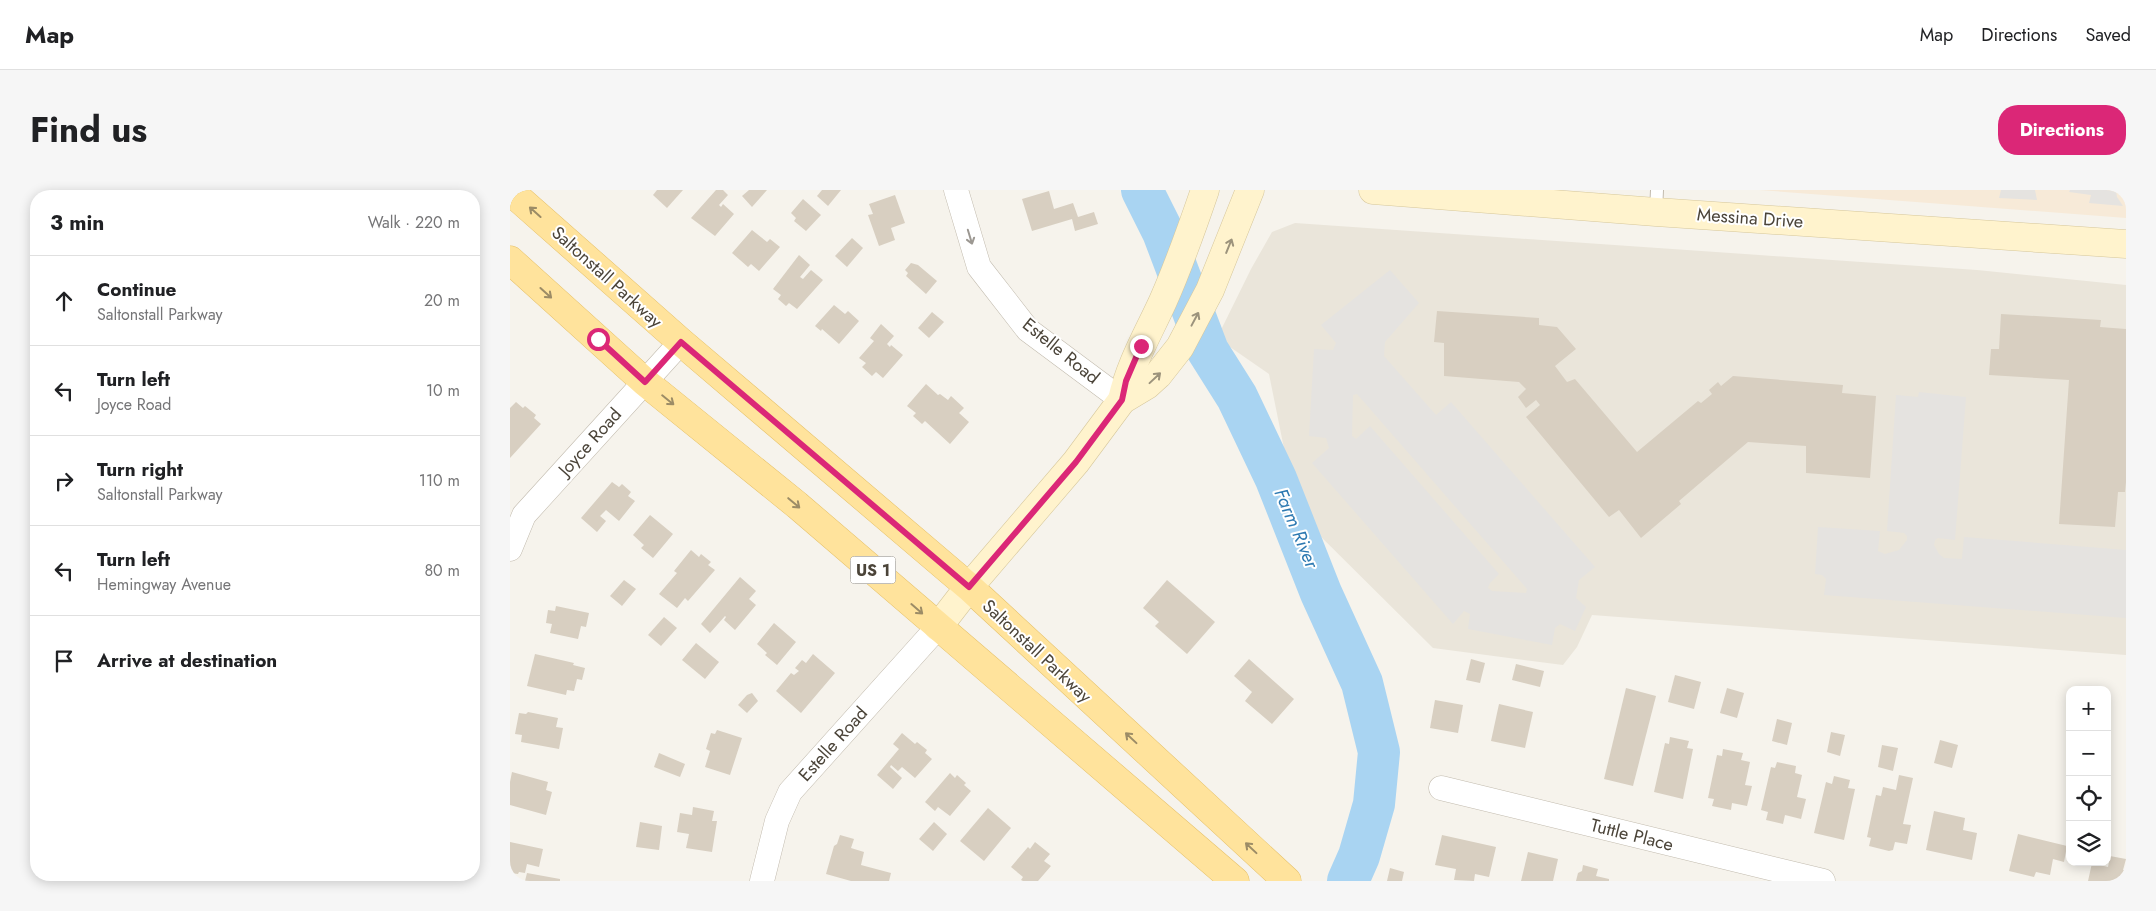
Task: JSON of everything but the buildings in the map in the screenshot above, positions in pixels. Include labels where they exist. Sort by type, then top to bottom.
[{"type":"main road","name":"Saltonstall Parkway","points":[[510,190],[681,342],[969,587],[1287,881]]},
{"type":"main road","points":[[938,627],[969,587],[1076,462],[1122,400],[1132,364],[1184,249],[1205,190]]},
{"type":"main road","points":[[1122,400],[1147,385],[1158,375],[1180,348],[1210,290],[1250,190]]},
{"type":"main road","name":"Messina Drive","points":[[1373,190],[1656,201],[2126,244]]},
{"type":"main road","name":"US 1","points":[[510,260],[645,382],[797,505],[1236,881]]},
{"type":"street","name":"Estelle Road","points":[[956,190],[979,267],[1028,330],[1122,400]]},
{"type":"street","name":"Joyce Road","points":[[510,549],[524,515],[681,342]]},
{"type":"street","name":"Estelle Road","points":[[762,881],[777,821],[790,792],[938,627]]},
{"type":"street","name":"Tuttle Place","points":[[1441,788],[1823,881]]},
{"type":"shaded area","points":[[1759,190],[2126,190],[2126,218]]},
{"type":"shaded area","points":[[2001,190],[2035,190],[2037,200],[1999,198]]},
{"type":"shaded area","points":[[2070,190],[2116,190],[2117,197],[2123,206],[2089,203],[2091,195],[2069,192]]},
{"type":"shaded area","points":[[1295,223],[1977,270],[2126,285],[2126,655],[1592,615],[1577,647],[1563,665],[1433,648],[1297,513],[1269,374],[1217,338],[1251,269],[1272,232]]},
{"type":"shaded area","points":[[1390,270],[1419,303],[1385,342],[1384,356],[1436,415],[1451,402],[1595,567],[1579,580],[1576,598],[1586,607],[1575,631],[1560,624],[1555,628],[1552,645],[1468,629],[1470,614],[1464,611],[1453,624],[1312,463],[1329,448],[1326,438],[1309,436],[1314,349],[1333,350],[1336,343],[1321,325]],"holes":[[[1357,394],[1527,589],[1526,593],[1492,591],[1488,588],[1490,583],[1499,574],[1370,426],[1356,439],[1352,436],[1353,395]]]},
{"type":"shaded area","points":[[1919,392],[1966,397],[1955,540],[1938,538],[1935,540],[1934,545],[1939,554],[1944,558],[1962,559],[1964,537],[2126,550],[2126,618],[1824,595],[1826,579],[1822,575],[1815,574],[1818,527],[1880,531],[1878,551],[1885,554],[1899,550],[1907,540],[1907,536],[1904,533],[1887,531],[1896,395],[1918,397]]},
{"type":"waterway","name":"Farm River","points":[[1142,190],[1163,232],[1208,351],[1237,397],[1276,479],[1321,593],[1362,683],[1379,752],[1374,804],[1359,856],[1348,881]]},
{"type":"route","points":[[598,339],[645,382],[681,342],[969,587],[1076,462],[1122,400],[1126,381],[1141,346]]}]
